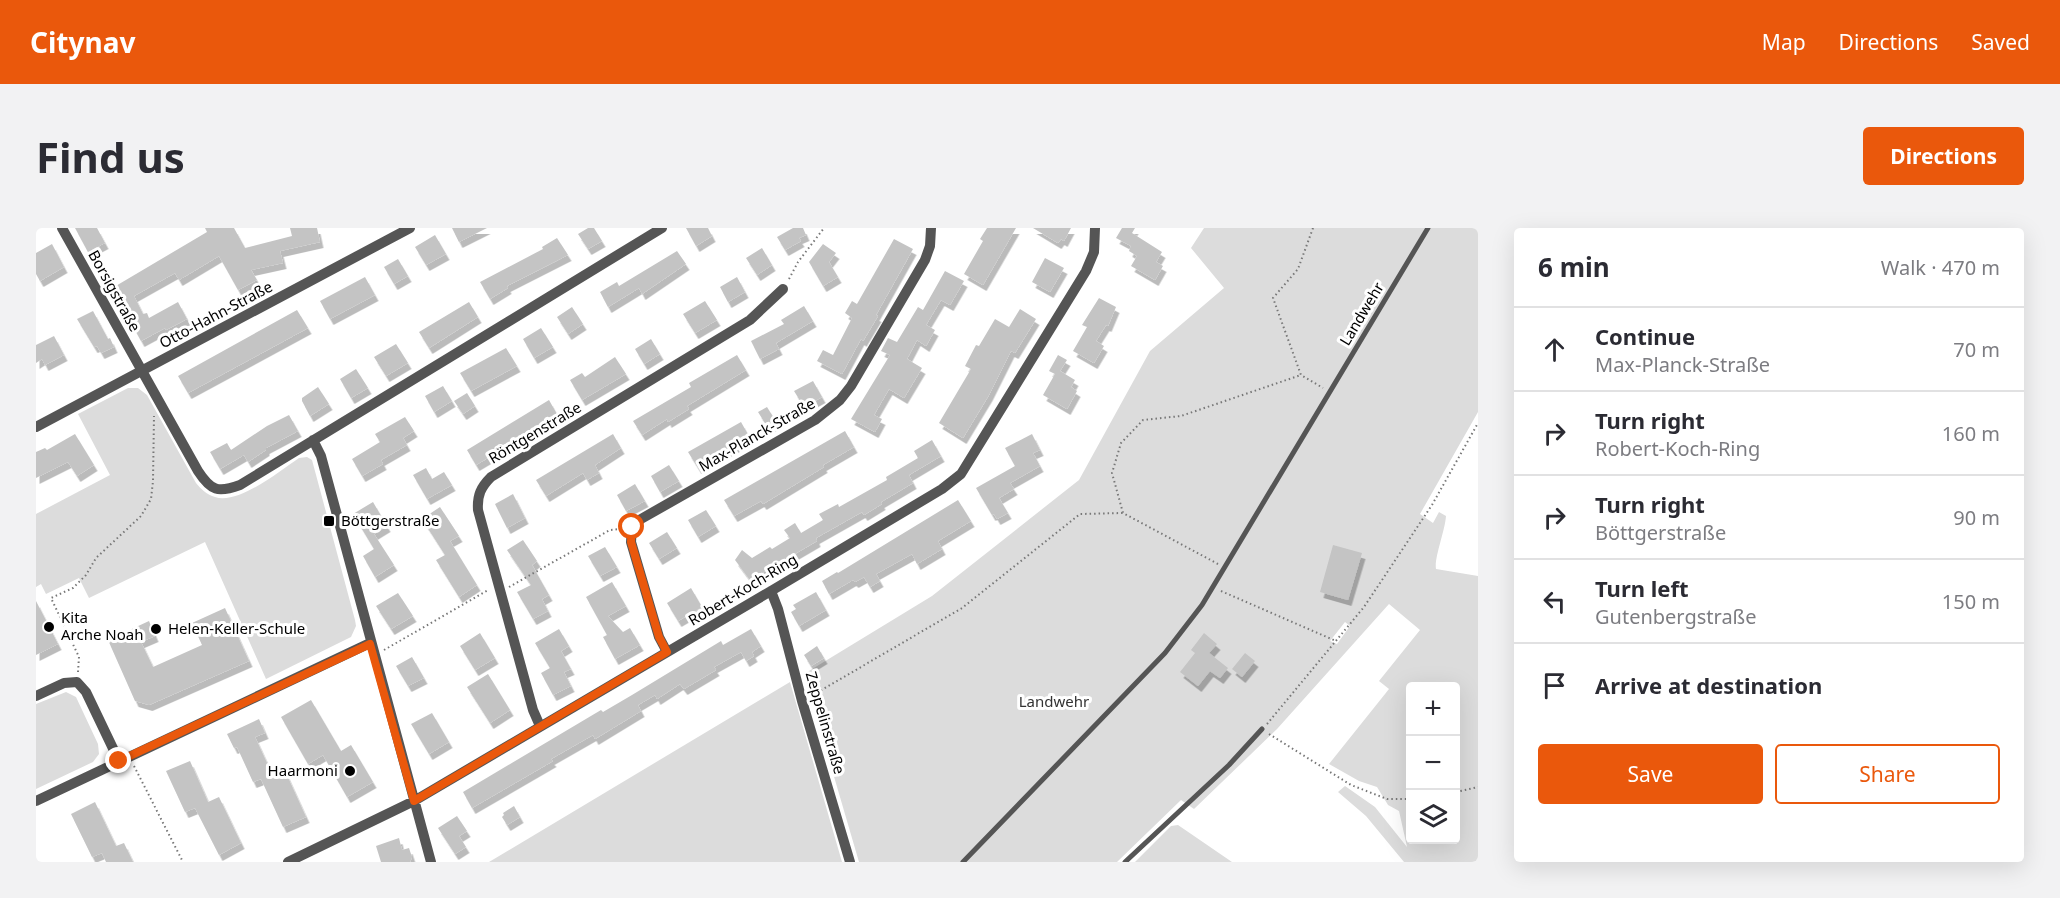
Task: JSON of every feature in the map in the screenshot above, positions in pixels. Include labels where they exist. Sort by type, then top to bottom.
[{"type":"street","name":"Borsigstraße","points":[[62,228],[206,483],[216,489],[226,490],[240,485],[313,440]]},
{"type":"street","name":"Otto-Hahn-Straße","points":[[36,427],[410,228]]},
{"type":"street","points":[[431,862],[370,644],[321,456],[313,440],[662,228]]},
{"type":"street","name":"Max-Planck-Straße","points":[[667,652],[659,637],[631,542],[632,527],[641,519],[815,420],[840,400],[851,386],[925,260],[930,246],[931,228]]},
{"type":"street","name":"Robert-Koch-Ring","points":[[288,862],[414,801],[942,489],[961,474],[1086,271],[1094,252],[1095,228]]},
{"type":"street","name":"Röntgenstraße","points":[[540,726],[533,710],[478,510],[477,498],[482,486],[491,477],[750,320],[783,289]]},
{"type":"street","name":"Zeppelinstraße","points":[[771,591],[850,862]]},
{"type":"street","points":[[36,801],[370,644]]},
{"type":"street","points":[[36,696],[63,683],[77,682],[86,692],[124,759]]},
{"type":"lane","name":"Landwehr","points":[[963,862],[1165,653],[1202,605],[1428,228]]},
{"type":"lane","points":[[1125,862],[1228,765],[1262,729]]},
{"type":"path","points":[[783,289],[798,262],[824,228]]},
{"type":"path","points":[[1313,228],[1298,269],[1274,298],[1301,375],[1329,392]]},
{"type":"path","points":[[1123,513],[1112,473],[1121,443],[1143,420],[1181,416],[1301,375]]},
{"type":"path","points":[[77,682],[79,657],[51,598],[73,588],[86,575],[96,558],[141,516],[151,499],[153,481],[152,406]]},
{"type":"path","points":[[1406,799],[1387,799],[1351,785],[1262,729],[1364,607],[1432,505],[1478,423]]},
{"type":"path","points":[[802,701],[962,608],[1080,514],[1123,513],[1225,568]]},
{"type":"path","points":[[1212,588],[1336,641]]},
{"type":"path","points":[[124,759],[183,862]]},
{"type":"path","points":[[1460,791],[1478,787]]},
{"type":"green space","name":"Landwehr","points":[[1204,228],[1478,228],[1478,412],[1420,514],[1433,523],[1439,512],[1446,516],[1436,569],[1478,576],[1478,862],[1404,862],[1366,816],[1338,792],[1345,786],[1375,807],[1407,847],[1406,844],[1460,844],[1460,682],[1406,682],[1406,842],[1399,811],[1388,805],[1377,787],[1359,781],[1329,764],[1389,689],[1379,681],[1420,630],[1389,604],[1277,729],[1194,809],[1181,800],[1117,862],[859,862],[804,674],[932,596],[1079,480],[1150,351],[1224,288],[1191,248]],"holes":[[[1345,622],[1350,626],[1337,644],[1330,641]]]},
{"type":"green space","points":[[128,388],[138,388],[147,395],[196,483],[204,492],[212,496],[224,498],[247,492],[299,458],[307,457],[312,460],[355,620],[356,626],[351,637],[266,679],[205,542],[89,598],[79,578],[46,594],[41,584],[36,587],[36,514],[110,475],[78,414]]},
{"type":"green space","points":[[790,682],[842,862],[489,862]]},
{"type":"green space","points":[[66,692],[76,697],[98,744],[99,754],[93,762],[36,789],[36,704]]},
{"type":"green space","points":[[1178,825],[1232,862],[1135,862],[1171,826]]},
{"type":"building","points":[[75,228],[97,228],[105,243],[88,252]]},
{"type":"building","points":[[205,228],[234,228],[245,248],[292,236],[290,228],[317,228],[320,242],[280,251],[283,263],[251,270],[257,280],[238,290],[219,256],[179,280],[175,273],[134,296],[143,314],[147,313],[149,318],[178,302],[187,319],[141,341],[123,308],[119,310],[109,290],[207,232]]},
{"type":"building","points":[[452,228],[487,228],[459,242]]},
{"type":"building","points":[[588,228],[594,228],[602,241],[588,249],[578,234]]},
{"type":"building","points":[[686,228],[708,228],[712,236],[696,246]]},
{"type":"building","points":[[793,228],[803,228],[806,235],[799,238],[801,241],[785,250],[777,237]]},
{"type":"building","points":[[987,228],[1016,228],[983,285],[964,274],[983,241],[980,239]]},
{"type":"building","points":[[1033,228],[1071,228],[1064,241],[1061,239],[1058,243]]},
{"type":"building","points":[[1122,228],[1135,228],[1132,233],[1162,252],[1156,262],[1163,266],[1155,280],[1131,266],[1137,256],[1129,251],[1131,246],[1116,238]]},
{"type":"building","points":[[435,235],[446,254],[426,265],[415,247]]},
{"type":"building","points":[[557,238],[568,255],[507,286],[508,288],[490,299],[480,282],[543,249],[542,247]]},
{"type":"building","points":[[894,239],[913,249],[876,315],[878,316],[863,341],[861,339],[842,374],[817,361],[823,350],[833,355],[852,318],[845,313],[852,301],[857,304]]},
{"type":"building","points":[[52,244],[64,267],[40,281],[36,274],[36,253]]},
{"type":"building","points":[[823,244],[836,253],[829,262],[838,277],[823,286],[809,262]]},
{"type":"building","points":[[762,248],[772,265],[757,275],[746,258]]},
{"type":"building","points":[[677,251],[686,264],[642,294],[639,288],[608,307],[600,292],[617,282],[619,286]]},
{"type":"building","points":[[1045,258],[1064,268],[1050,292],[1032,282]]},
{"type":"building","points":[[398,259],[408,276],[394,284],[384,267]]},
{"type":"building","points":[[945,271],[964,281],[950,305],[941,300],[926,325],[935,330],[926,346],[917,340],[907,359],[922,368],[904,398],[889,389],[874,415],[882,419],[875,432],[851,419],[890,355],[881,351],[888,338],[897,342],[918,307],[923,310]]},
{"type":"building","points":[[365,277],[375,295],[330,319],[320,301]]},
{"type":"building","points":[[737,277],[745,292],[728,302],[720,287]]},
{"type":"building","points":[[1099,298],[1116,307],[1108,326],[1106,325],[1096,341],[1104,346],[1094,363],[1073,351],[1087,327],[1082,325]]},
{"type":"building","points":[[705,301],[717,320],[695,333],[683,314]]},
{"type":"building","points":[[469,302],[478,317],[429,348],[419,332]]},
{"type":"building","points":[[804,306],[813,321],[776,343],[779,349],[760,359],[751,341],[784,324],[781,320]]},
{"type":"building","points":[[572,307],[583,324],[568,334],[557,317]]},
{"type":"building","points":[[1020,309],[1036,319],[1015,353],[1011,351],[989,395],[963,438],[939,423],[971,369],[965,366],[976,345],[979,346],[995,319],[1009,327]]},
{"type":"building","points":[[297,310],[308,328],[188,393],[178,376]]},
{"type":"building","points":[[93,311],[114,347],[101,353],[97,346],[94,347],[77,319]]},
{"type":"building","points":[[541,328],[553,347],[534,358],[523,339]]},
{"type":"building","points":[[54,336],[64,355],[45,365],[42,359],[36,363],[36,345]]},
{"type":"building","points":[[651,339],[660,354],[644,364],[635,349]]},
{"type":"building","points":[[396,344],[408,363],[386,376],[374,357]]},
{"type":"building","points":[[506,348],[517,366],[471,391],[460,373]]},
{"type":"building","points":[[737,355],[746,370],[687,406],[689,409],[668,422],[667,419],[642,435],[633,421],[691,387],[689,383]]},
{"type":"building","points":[[1058,355],[1067,360],[1060,371],[1075,380],[1071,387],[1077,391],[1067,409],[1043,395],[1055,374],[1049,371]]},
{"type":"building","points":[[615,357],[626,374],[582,400],[570,380],[582,373],[585,377]]},
{"type":"building","points":[[356,369],[368,388],[351,398],[340,379]]},
{"type":"building","points":[[813,381],[822,397],[804,407],[794,391]]},
{"type":"building","points":[[443,386],[452,401],[434,412],[425,396]]},
{"type":"building","points":[[318,387],[329,404],[310,416],[302,398]]},
{"type":"building","points":[[467,393],[475,406],[463,414],[454,401]]},
{"type":"building","points":[[549,400],[558,416],[476,465],[467,450]]},
{"type":"building","points":[[767,407],[777,423],[768,428],[758,412]]},
{"type":"building","points":[[289,415],[298,431],[266,448],[248,462],[244,455],[220,469],[210,452],[227,443],[231,450],[267,426]]},
{"type":"building","points":[[405,417],[414,431],[403,438],[407,445],[381,460],[383,464],[362,476],[352,459],[380,442],[375,434]]},
{"type":"building","points":[[741,422],[750,438],[698,468],[688,452]]},
{"type":"building","points":[[845,431],[854,447],[763,504],[761,501],[734,516],[724,500]]},
{"type":"building","points":[[75,434],[94,465],[77,476],[68,462],[36,478],[36,452],[45,448],[47,450]]},
{"type":"building","points":[[613,434],[621,448],[595,465],[599,473],[587,480],[583,473],[546,496],[536,480]]},
{"type":"building","points":[[1032,434],[1040,450],[1033,453],[1040,466],[1010,483],[1014,489],[999,498],[1008,513],[997,519],[994,514],[992,515],[976,488],[1015,466],[1005,448]]},
{"type":"building","points":[[932,440],[941,456],[909,475],[913,483],[864,515],[862,512],[816,538],[817,541],[750,580],[735,560],[742,550],[752,558],[790,538],[784,530],[795,523],[801,533],[823,520],[819,514],[838,504],[839,507],[887,480],[886,477],[918,458],[914,451]]},
{"type":"building","points":[[669,465],[679,481],[660,492],[651,476]]},
{"type":"building","points":[[426,468],[432,479],[444,472],[452,485],[427,499],[413,475]]},
{"type":"building","points":[[635,484],[645,501],[626,511],[617,495]]},
{"type":"building","points":[[513,494],[525,518],[507,528],[495,504]]},
{"type":"building","points":[[958,500],[971,521],[938,541],[942,549],[917,564],[912,554],[876,574],[880,581],[870,587],[864,577],[855,582],[853,580],[829,594],[822,581]]},
{"type":"building","points":[[373,502],[387,526],[374,534],[394,565],[375,577],[363,556],[374,549],[353,514]]},
{"type":"building","points":[[440,507],[459,536],[450,541],[477,585],[459,597],[436,560],[445,555],[422,519]]},
{"type":"building","points":[[706,510],[716,526],[698,537],[688,520]]},
{"type":"building","points":[[667,532],[677,548],[659,559],[649,543]]},
{"type":"building","points":[[523,540],[537,561],[532,565],[549,595],[542,599],[548,611],[533,619],[517,592],[531,585],[507,550]]},
{"type":"building","points":[[1333,545],[1362,553],[1348,600],[1320,592]]},
{"type":"building","points":[[605,547],[617,567],[600,576],[588,556]]},
{"type":"building","points":[[612,582],[626,606],[608,616],[623,632],[630,628],[640,645],[615,659],[603,637],[607,635],[586,597]]},
{"type":"building","points":[[691,588],[702,607],[678,621],[667,603]]},
{"type":"building","points":[[816,592],[826,610],[799,626],[791,612],[796,609],[793,605]]},
{"type":"building","points":[[398,593],[413,616],[391,629],[376,606]]},
{"type":"building","points":[[36,601],[58,644],[36,655]]},
{"type":"building","points":[[225,608],[249,661],[149,705],[135,701],[108,640],[149,621],[155,636],[141,642],[153,667],[202,645],[192,623]]},
{"type":"building","points":[[559,629],[569,646],[561,651],[571,669],[564,672],[571,686],[553,695],[541,673],[550,668],[535,643]]},
{"type":"building","points":[[751,629],[761,646],[752,652],[754,656],[746,661],[741,652],[714,667],[716,670],[684,689],[680,684],[657,699],[655,695],[638,705],[641,711],[595,739],[593,735],[551,759],[553,761],[472,808],[463,792],[721,641],[723,645]]},
{"type":"building","points":[[480,633],[495,658],[475,670],[460,646]]},
{"type":"building","points":[[1204,633],[1217,644],[1209,653],[1228,668],[1220,678],[1210,671],[1198,686],[1180,672],[1195,653],[1191,650]]},
{"type":"building","points":[[817,646],[824,658],[811,666],[804,655]]},
{"type":"building","points":[[1245,653],[1255,661],[1242,677],[1232,669]]},
{"type":"building","points":[[412,657],[424,678],[408,686],[396,666]]},
{"type":"building","points":[[488,674],[510,710],[490,723],[467,687]]},
{"type":"building","points":[[311,700],[341,751],[351,745],[373,782],[347,797],[323,755],[308,764],[281,717]]},
{"type":"building","points":[[432,713],[449,742],[429,754],[411,724]]},
{"type":"building","points":[[259,719],[265,733],[255,737],[273,776],[285,771],[306,817],[283,827],[261,779],[253,782],[237,747],[234,748],[227,734]]},
{"type":"building","points":[[190,761],[208,802],[219,797],[241,843],[219,855],[195,808],[185,812],[166,771]]},
{"type":"building","points":[[95,802],[116,846],[124,843],[133,862],[106,862],[102,853],[92,857],[71,814]]},
{"type":"building","points":[[514,806],[520,817],[507,825],[502,817],[503,813]]},
{"type":"building","points":[[457,816],[467,831],[459,836],[466,847],[455,854],[438,828]]},
{"type":"building","points":[[399,838],[402,850],[409,848],[412,857],[410,862],[381,862],[376,846]]},
{"type":"place","name":"Böttgerstraße","points":[[329,521]]},
{"type":"place","name":"Kita Arche Noah","points":[[49,627]]},
{"type":"place","name":"Helen-Keller-Schule","points":[[156,629]]},
{"type":"place","name":"Haarmoni","points":[[350,771]]},
{"type":"route","points":[[119,761],[370,644],[414,801],[667,652],[659,637],[631,542],[632,527]]}]
